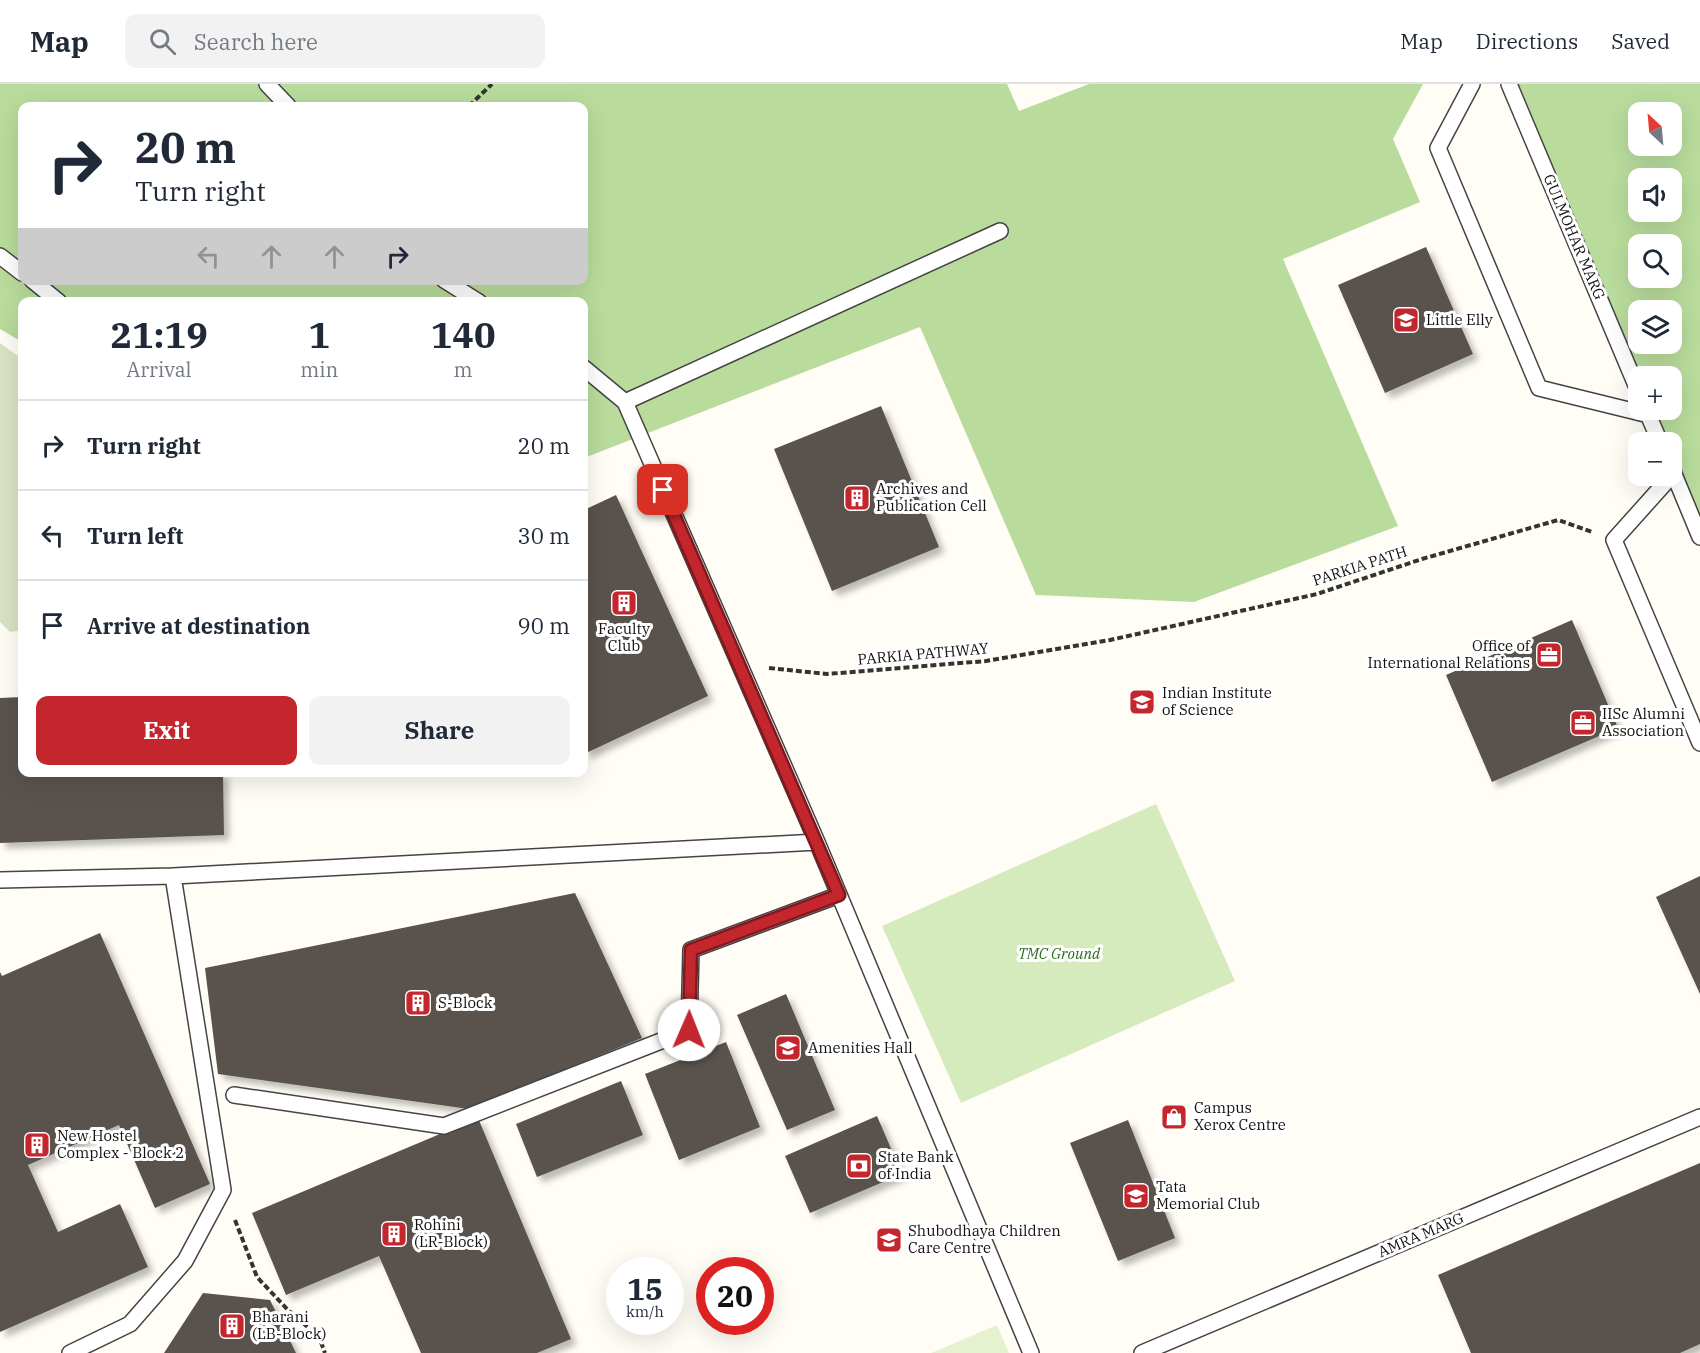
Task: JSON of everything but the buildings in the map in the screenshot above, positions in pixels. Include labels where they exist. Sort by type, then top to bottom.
[{"type":"lane","points":[[267,84],[284,102]]},
{"type":"lane","points":[[1472,84],[1438,148],[1539,388],[1628,408]]},
{"type":"lane","name":"GULMOHAR MARG","points":[[1509,84],[1628,366]]},
{"type":"lane","points":[[625,402],[1000,231]]},
{"type":"lane","points":[[0,256],[18,270]]},
{"type":"lane","points":[[38,285],[53,297]]},
{"type":"lane","points":[[452,285],[471,297]]},
{"type":"lane","points":[[588,371],[625,402],[817,842],[1031,1353]]},
{"type":"lane","points":[[1659,486],[1614,540],[1700,743]]},
{"type":"lane","points":[[1679,486],[1700,537]]},
{"type":"lane","points":[[0,880],[173,876],[817,842]]},
{"type":"lane","points":[[70,1353],[130,1324],[185,1261],[223,1190],[173,876]]},
{"type":"lane","points":[[234,1095],[444,1126],[689,1030],[691,950],[839,895]]},
{"type":"lane","name":"AMRA MARG","points":[[1142,1353],[1700,1117]]},
{"type":"path","points":[[473,102],[492,84]]},
{"type":"path","name":"PARKIA PATH","points":[[1110,640],[1317,594],[1422,558],[1558,520],[1614,540]]},
{"type":"path","name":"PARKIA PATHWAY","points":[[738,665],[827,674],[986,661],[1110,640]]},
{"type":"path","points":[[223,1190],[257,1277],[287,1309],[319,1337],[325,1353]]},
{"type":"green space","points":[[0,84],[1007,84],[1019,111],[1089,84],[1423,84],[1393,139],[1420,202],[1283,259],[1398,526],[1194,602],[1036,595],[920,327],[588,456],[588,297],[18,297],[18,340],[0,329]]},
{"type":"green space","points":[[1513,84],[1700,84],[1700,531],[1681,486],[1682,432],[1659,432],[1653,420],[1682,420],[1682,366],[1634,366],[1629,354],[1682,354],[1682,300],[1628,300],[1628,353]]},
{"type":"green space","points":[[0,343],[18,356],[18,631],[10,632],[0,622]]},
{"type":"green space","name":"TMC Ground","points":[[1156,804],[1235,981],[961,1103],[882,926]]},
{"type":"green space","points":[[997,1325],[1009,1353],[931,1353]]},
{"type":"place","name":"Little Elly","points":[[1406,320]]},
{"type":"place","name":"Archives and Publication Cell","points":[[857,498]]},
{"type":"place","name":"Faculty Club","points":[[624,603]]},
{"type":"place","name":"Office of International Relations","points":[[1549,655]]},
{"type":"place","name":"Indian Institute of Science","points":[[1142,702]]},
{"type":"place","name":"IISc Alumni Association","points":[[1583,723]]},
{"type":"place","name":"S-Block","points":[[418,1003]]},
{"type":"place","name":"Amenities Hall","points":[[788,1048]]},
{"type":"place","name":"Campus Xerox Centre","points":[[1174,1117]]},
{"type":"place","name":"New Hostel Complex - Block 2","points":[[37,1145]]},
{"type":"place","name":"State Bank of India","points":[[859,1166]]},
{"type":"place","name":"Tata Memorial Club","points":[[1136,1196]]},
{"type":"place","name":"Rohini (LR-Block)","points":[[394,1234]]},
{"type":"place","name":"Shubodhaya Children Care Centre","points":[[889,1240]]},
{"type":"place","name":"Bharani (LB-Block)","points":[[232,1326]]},
{"type":"route","points":[[663,490],[839,895],[691,950],[689,1030]]}]
